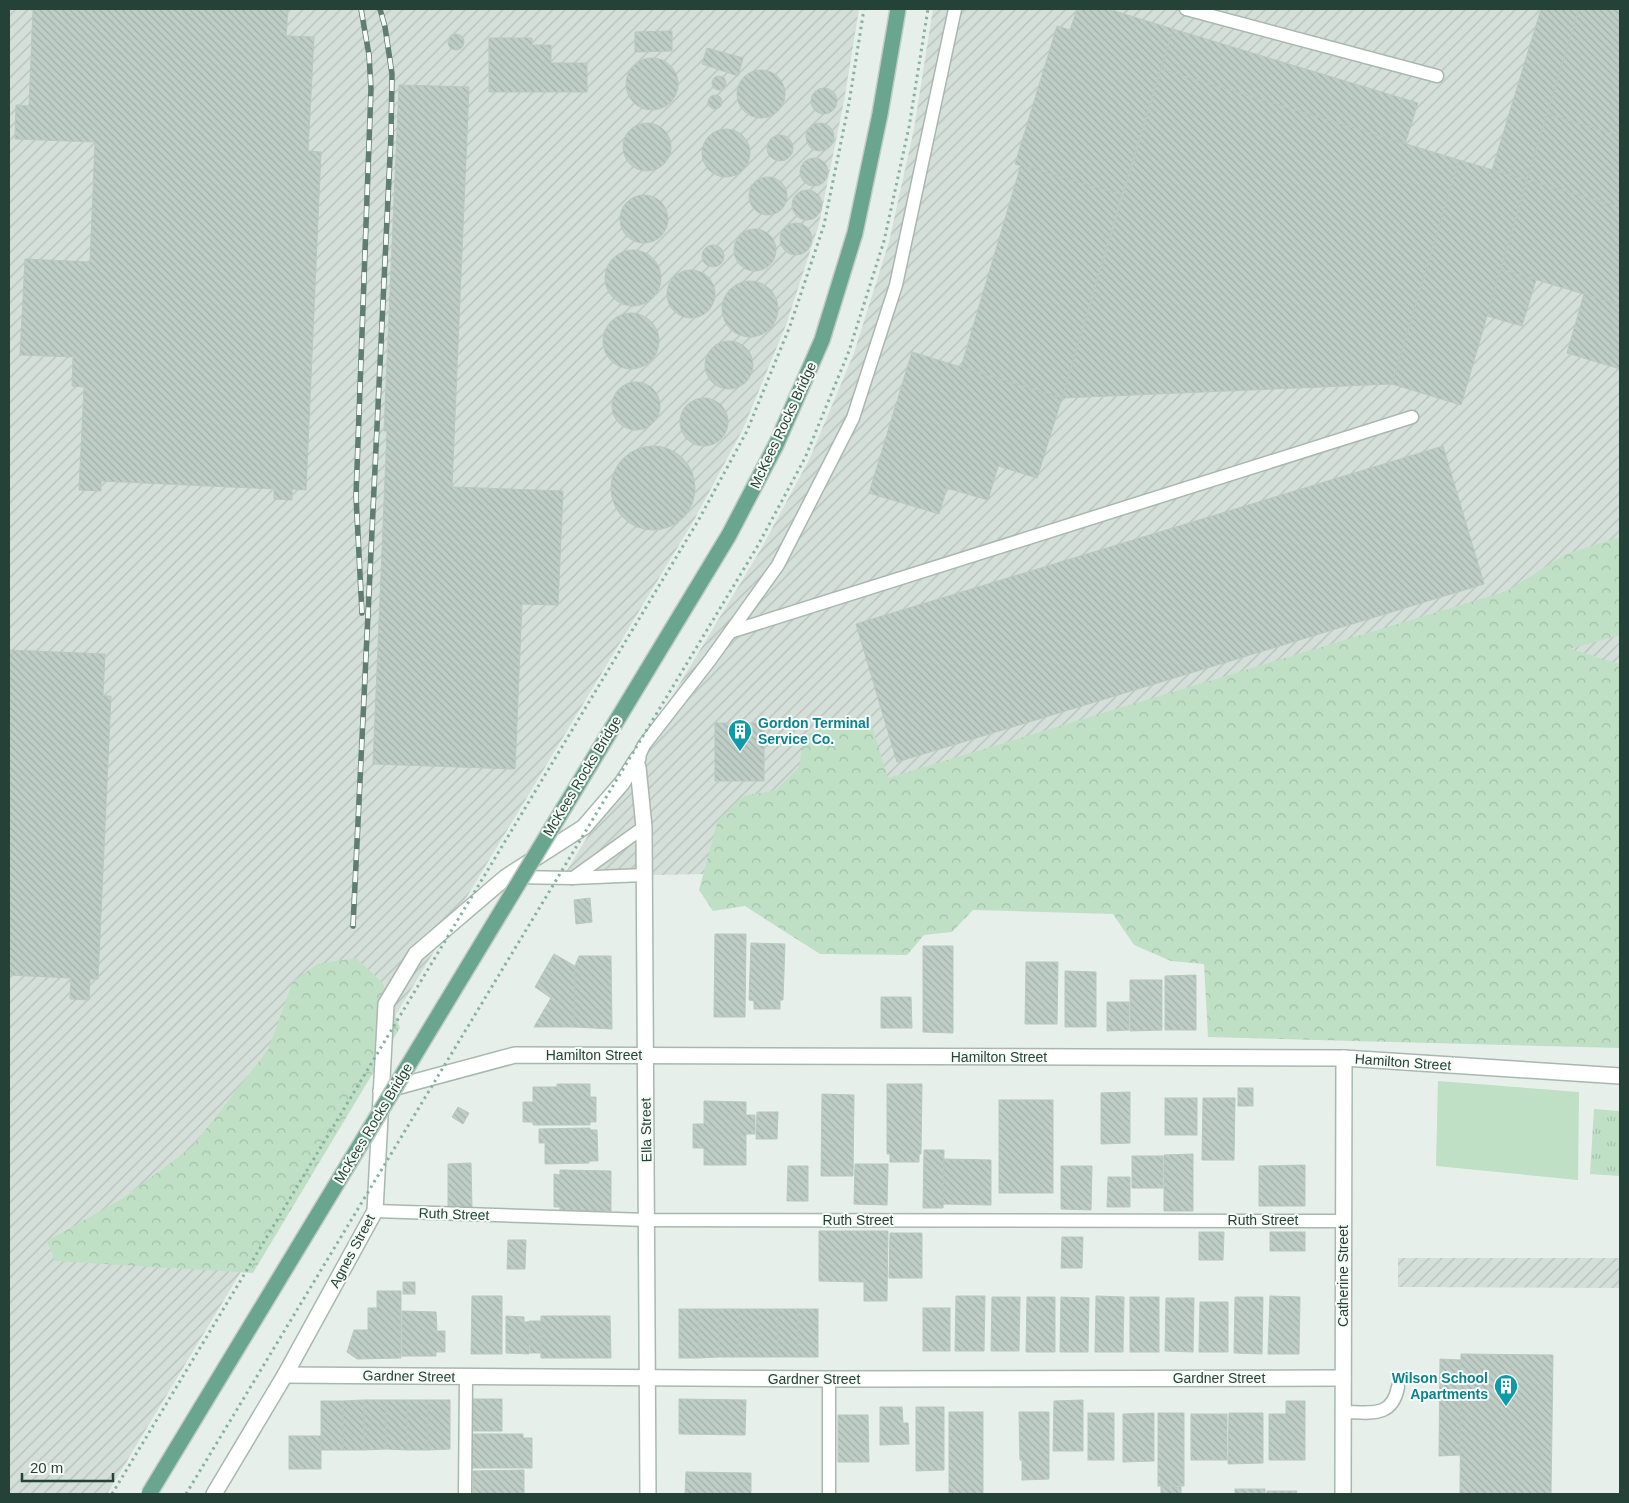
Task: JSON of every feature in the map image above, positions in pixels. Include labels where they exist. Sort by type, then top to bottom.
[{"type":"main road","name":"McKees Rocks Bridge","points":[[149,1494],[729,535],[776,445],[822,340],[855,233],[880,114],[898,9]]},
{"type":"street","name":"Ella Street","points":[[638,762],[644,827],[648,1494]]},
{"type":"street","name":"Agnes Street","points":[[214,1494],[285,1375],[374,1211],[386,1004],[416,954],[506,877],[584,827],[638,762]]},
{"type":"street","name":"Hamilton Street","points":[[381,1091],[515,1055],[1344,1058],[1620,1076]]},
{"type":"street","name":"Catherine Street","points":[[1343,1494],[1344,1058]]},
{"type":"street","name":"Gardner Street","points":[[285,1375],[829,1379],[1342,1378]]},
{"type":"lane","points":[[638,762],[644,745],[710,660],[778,565],[853,418],[896,285],[955,9]]},
{"type":"lane","points":[[1186,9],[1437,76]]},
{"type":"lane","points":[[730,632],[1412,416]]},
{"type":"lane","points":[[572,878],[644,827]]},
{"type":"lane","points":[[506,877],[572,878],[644,875]]},
{"type":"lane","name":"Ruth Street","points":[[374,1211],[647,1220],[1343,1220]]},
{"type":"lane","points":[[465,1494],[466,1377]]},
{"type":"lane","points":[[829,1379],[829,1494]]},
{"type":"lane","points":[[1343,1412],[1383,1410],[1392,1404],[1398,1387]]},
{"type":"path","points":[[112,1494],[693,529],[746,431],[790,326],[824,225],[849,103],[864,9]]},
{"type":"shaded area","points":[[9,9],[859,9],[844,101],[819,224],[786,325],[743,429],[694,520],[107,1494],[9,1494]]},
{"type":"shaded area","points":[[933,9],[1620,9],[1620,845],[563,877],[761,549],[809,460],[854,353],[889,242],[914,129]]},
{"type":"shaded area","points":[[1398,1258],[1620,1258],[1620,1288],[1398,1287]]},
{"type":"green space","points":[[1620,537],[1620,635],[1570,649],[1620,664],[1620,1048],[1208,1037],[1204,964],[1171,961],[1134,945],[1113,914],[973,910],[952,932],[924,935],[907,955],[820,954],[745,906],[713,911],[699,890],[718,820],[744,796],[776,790],[799,767],[804,736],[829,725],[872,726],[888,778],[1507,591],[1566,554]]},
{"type":"green space","points":[[356,958],[382,982],[400,1028],[253,1273],[55,1261],[47,1241],[122,1199],[192,1147],[268,1050],[293,981],[318,964]]},
{"type":"green space","points":[[1438,1081],[1579,1092],[1578,1180],[1436,1166]]},
{"type":"green space","points":[[1594,1109],[1620,1111],[1620,1176],[1590,1174]]},
{"type":"building","points":[[33,9],[288,9],[286,36],[314,37],[308,151],[321,152],[306,490],[292,489],[292,500],[274,499],[274,489],[101,481],[101,491],[79,490],[84,387],[72,386],[73,357],[20,355],[25,259],[90,262],[95,142],[15,139],[16,105],[29,106]]},
{"type":"building","points":[[1077,9],[1108,9],[1173,29],[1122,195],[1015,164],[1057,26],[1070,30]]},
{"type":"building","points":[[1541,9],[1579,9],[1527,180],[1492,170]]},
{"type":"building","points":[[1579,9],[1620,9],[1620,136],[1547,114]]},
{"type":"building","points":[[1173,29],[1418,103],[1405,144],[1161,69]]},
{"type":"building","points":[[672,31],[672,51],[635,52],[635,32]]},
{"type":"building","points":[[453,34],[459,34],[464,39],[462,48],[453,50],[448,45],[448,39]]},
{"type":"building","points":[[489,38],[532,38],[532,45],[551,45],[551,63],[587,63],[587,92],[489,92]]},
{"type":"building","points":[[707,48],[743,58],[738,76],[702,64]]},
{"type":"building","points":[[652,58],[662,60],[670,66],[676,74],[678,84],[676,94],[670,102],[662,108],[652,110],[642,108],[634,102],[628,94],[626,84],[628,74],[634,66],[642,60]]},
{"type":"building","points":[[1161,69],[1459,160],[1392,384],[1062,398]]},
{"type":"building","points":[[756,70],[766,70],[775,74],[781,80],[785,94],[781,108],[775,114],[766,118],[756,118],[747,114],[741,108],[737,99],[737,89],[741,80],[747,74]]},
{"type":"building","points":[[716,76],[722,76],[726,83],[722,90],[716,90],[712,86],[712,80]]},
{"type":"building","points":[[399,85],[469,87],[452,487],[563,491],[558,605],[522,604],[515,769],[373,764],[387,431],[384,431]]},
{"type":"building","points":[[824,88],[833,92],[837,101],[833,110],[824,114],[815,110],[811,101],[815,92]]},
{"type":"building","points":[[712,95],[718,95],[722,102],[718,109],[712,109],[708,105],[708,99]]},
{"type":"building","points":[[1547,114],[1620,136],[1620,207],[1527,180]]},
{"type":"building","points":[[642,123],[652,123],[664,130],[671,142],[671,152],[664,164],[652,171],[642,171],[634,167],[627,160],[623,152],[623,142],[627,134],[634,127]]},
{"type":"building","points":[[820,123],[830,127],[834,137],[830,147],[820,151],[810,147],[806,137],[810,127]]},
{"type":"building","points":[[721,129],[731,129],[740,133],[746,139],[750,153],[746,167],[740,173],[731,177],[721,177],[712,173],[706,167],[702,158],[702,148],[706,139],[712,133]]},
{"type":"building","points":[[780,135],[789,139],[793,148],[789,157],[780,161],[771,157],[767,148],[771,139]]},
{"type":"building","points":[[814,158],[824,162],[828,172],[824,182],[814,186],[804,182],[800,172],[804,162]]},
{"type":"building","points":[[1459,160],[1527,180],[1461,405],[1392,384]]},
{"type":"building","points":[[1021,165],[1122,195],[1062,398],[961,367]]},
{"type":"building","points":[[768,177],[775,178],[781,183],[786,189],[786,203],[781,209],[775,214],[768,215],[761,214],[755,209],[750,203],[749,196],[750,189],[755,183],[761,178]]},
{"type":"building","points":[[1527,180],[1620,207],[1620,305],[1501,269]]},
{"type":"building","points":[[807,190],[818,194],[822,205],[818,216],[807,220],[796,216],[792,205],[796,194]]},
{"type":"building","points":[[639,195],[649,195],[661,202],[668,214],[668,224],[661,236],[649,243],[639,243],[631,239],[624,232],[620,224],[620,214],[624,206],[631,199]]},
{"type":"building","points":[[796,223],[807,228],[812,239],[807,250],[796,255],[785,250],[780,239],[785,228]]},
{"type":"building","points":[[751,229],[759,229],[770,235],[776,250],[770,265],[759,271],[751,271],[740,265],[734,254],[734,246],[740,235]]},
{"type":"building","points":[[713,245],[721,248],[724,256],[721,264],[713,267],[705,264],[702,256],[705,248]]},
{"type":"building","points":[[633,250],[644,252],[653,258],[659,267],[661,278],[659,289],[653,298],[644,304],[633,306],[622,304],[613,298],[607,289],[605,278],[607,267],[613,258],[622,252]]},
{"type":"building","points":[[1501,269],[1536,280],[1522,326],[1487,316]]},
{"type":"building","points":[[686,270],[696,270],[708,277],[715,289],[715,299],[708,311],[696,318],[686,318],[678,314],[671,307],[667,299],[667,289],[671,281],[678,274]]},
{"type":"building","points":[[750,281],[761,283],[770,289],[776,298],[778,309],[776,320],[770,329],[761,335],[750,337],[739,335],[730,329],[724,320],[722,309],[724,298],[730,289],[739,283]]},
{"type":"building","points":[[1584,294],[1620,305],[1620,369],[1567,353]]},
{"type":"building","points":[[631,313],[642,315],[651,321],[657,330],[659,341],[657,352],[651,361],[642,367],[631,369],[620,367],[611,361],[605,352],[603,341],[605,330],[611,321],[620,315]]},
{"type":"building","points":[[724,341],[734,341],[743,345],[749,351],[753,365],[749,379],[743,385],[734,389],[724,389],[715,385],[709,379],[705,370],[705,360],[709,351],[715,345]]},
{"type":"building","points":[[912,352],[1062,398],[1037,478],[998,466],[988,500],[947,488],[939,514],[869,493]]},
{"type":"building","points":[[631,382],[641,382],[653,389],[660,401],[660,411],[653,423],[641,430],[631,430],[623,426],[616,419],[612,411],[612,401],[616,393],[623,386]]},
{"type":"building","points":[[699,398],[709,398],[721,405],[728,417],[728,427],[721,439],[709,446],[699,446],[691,442],[684,435],[680,427],[680,417],[684,409],[691,402]]},
{"type":"building","points":[[653,446],[669,449],[683,458],[692,472],[695,488],[692,504],[683,518],[669,527],[653,530],[637,527],[623,518],[614,504],[611,488],[614,472],[623,458],[637,449]]},
{"type":"building","points":[[1443,446],[1484,584],[897,762],[856,624]]},
{"type":"building","points":[[9,650],[105,654],[103,696],[111,696],[98,979],[90,979],[89,1000],[70,999],[71,978],[9,975]]},
{"type":"building","name":"Gordon Terminal Service Co.","points":[[715,723],[764,723],[764,781],[715,781]]},
{"type":"building","points":[[590,898],[592,922],[576,924],[574,900]]},
{"type":"building","points":[[715,934],[746,934],[745,1017],[714,1017]]},
{"type":"building","points":[[751,943],[785,944],[783,1000],[780,1000],[780,1009],[754,1009],[754,1001],[749,1000]]},
{"type":"building","points":[[923,946],[953,946],[953,1033],[923,1032]]},
{"type":"building","points":[[554,954],[575,966],[574,1027],[534,1027],[551,998],[535,987]]},
{"type":"building","points":[[579,956],[611,956],[612,1029],[574,1027],[575,966]]},
{"type":"building","points":[[1026,962],[1058,962],[1057,1024],[1025,1024]]},
{"type":"building","points":[[1065,971],[1096,972],[1096,1027],[1065,1027]]},
{"type":"building","points":[[1196,975],[1196,1030],[1165,1030],[1165,976]]},
{"type":"building","points":[[1130,980],[1162,980],[1162,1030],[1130,1031]]},
{"type":"building","points":[[881,997],[911,997],[912,1028],[881,1028]]},
{"type":"building","points":[[1107,1002],[1129,1002],[1129,1030],[1107,1031]]},
{"type":"building","points":[[557,1084],[590,1084],[590,1097],[596,1097],[596,1122],[590,1122],[590,1125],[533,1125],[533,1122],[523,1122],[523,1102],[533,1102],[533,1087],[557,1087]]},
{"type":"building","points":[[887,1084],[922,1084],[921,1154],[919,1154],[919,1162],[890,1162],[890,1154],[887,1154]]},
{"type":"building","points":[[1238,1088],[1253,1088],[1253,1106],[1238,1106]]},
{"type":"building","points":[[1130,1092],[1130,1143],[1101,1144],[1101,1093]]},
{"type":"building","points":[[822,1094],[854,1095],[853,1176],[821,1176]]},
{"type":"building","points":[[1165,1098],[1197,1098],[1197,1135],[1165,1135]]},
{"type":"building","points":[[1203,1098],[1235,1098],[1234,1160],[1202,1160]]},
{"type":"building","points":[[999,1100],[1053,1100],[1053,1193],[999,1193]]},
{"type":"building","points":[[704,1101],[746,1102],[746,1115],[755,1115],[755,1134],[746,1134],[746,1165],[704,1165],[704,1148],[693,1148],[693,1124],[704,1124]]},
{"type":"building","points":[[458,1107],[469,1113],[463,1124],[452,1117]]},
{"type":"building","points":[[757,1112],[778,1112],[777,1139],[756,1139]]},
{"type":"building","points":[[590,1128],[590,1130],[597,1130],[598,1161],[545,1164],[545,1143],[539,1143],[539,1129]]},
{"type":"building","points":[[924,1150],[944,1150],[943,1208],[923,1208]]},
{"type":"building","points":[[1193,1154],[1193,1211],[1164,1211],[1164,1155]]},
{"type":"building","points":[[1132,1156],[1163,1156],[1163,1188],[1132,1188]]},
{"type":"building","points":[[944,1159],[991,1160],[991,1205],[943,1204]]},
{"type":"building","points":[[471,1163],[472,1210],[448,1210],[448,1164]]},
{"type":"building","points":[[855,1164],[888,1164],[887,1205],[854,1204]]},
{"type":"building","points":[[1305,1165],[1305,1206],[1259,1206],[1259,1166]]},
{"type":"building","points":[[788,1166],[808,1166],[808,1201],[787,1201]]},
{"type":"building","points":[[1061,1166],[1092,1166],[1091,1210],[1061,1209]]},
{"type":"building","points":[[560,1170],[611,1171],[611,1211],[560,1211],[560,1207],[554,1207],[554,1174],[560,1175]]},
{"type":"building","points":[[1108,1177],[1130,1177],[1130,1207],[1107,1207]]},
{"type":"building","points":[[819,1231],[888,1231],[887,1301],[864,1301],[864,1282],[819,1281]]},
{"type":"building","points":[[1199,1232],[1224,1232],[1223,1260],[1199,1260]]},
{"type":"building","points":[[1270,1232],[1305,1232],[1305,1251],[1270,1251]]},
{"type":"building","points":[[890,1233],[922,1233],[922,1278],[889,1278]]},
{"type":"building","points":[[1062,1237],[1083,1237],[1082,1268],[1061,1268]]},
{"type":"building","points":[[508,1240],[526,1240],[525,1269],[507,1269]]},
{"type":"building","points":[[403,1282],[415,1282],[415,1294],[403,1294]]},
{"type":"building","points":[[377,1291],[401,1291],[401,1358],[357,1359],[347,1352],[354,1330],[368,1330],[368,1308],[377,1308]]},
{"type":"building","points":[[472,1296],[502,1296],[502,1354],[471,1354]]},
{"type":"building","points":[[956,1296],[985,1296],[984,1351],[955,1351]]},
{"type":"building","points":[[1096,1296],[1124,1297],[1123,1352],[1095,1352]]},
{"type":"building","points":[[1270,1296],[1300,1297],[1299,1354],[1268,1354]]},
{"type":"building","points":[[992,1297],[1020,1297],[1019,1351],[991,1351]]},
{"type":"building","points":[[1027,1297],[1055,1297],[1055,1352],[1026,1352]]},
{"type":"building","points":[[1061,1297],[1089,1298],[1088,1352],[1060,1352]]},
{"type":"building","points":[[1130,1297],[1159,1297],[1159,1352],[1130,1352]]},
{"type":"building","points":[[1235,1297],[1263,1297],[1262,1354],[1234,1353]]},
{"type":"building","points":[[1166,1298],[1194,1298],[1193,1352],[1165,1351]]},
{"type":"building","points":[[1200,1302],[1228,1302],[1228,1352],[1199,1352]]},
{"type":"building","points":[[923,1308],[950,1308],[950,1351],[923,1351]]},
{"type":"building","points":[[679,1309],[699,1309],[699,1358],[679,1358]]},
{"type":"building","points":[[699,1309],[719,1309],[719,1357],[699,1358]]},
{"type":"building","points":[[719,1309],[739,1309],[738,1357],[719,1357]]},
{"type":"building","points":[[739,1309],[759,1309],[758,1357],[738,1357]]},
{"type":"building","points":[[759,1309],[778,1309],[778,1357],[758,1357]]},
{"type":"building","points":[[778,1309],[798,1309],[798,1357],[778,1357]]},
{"type":"building","points":[[798,1309],[818,1309],[818,1357],[798,1357]]},
{"type":"building","points":[[402,1311],[436,1312],[437,1331],[445,1331],[445,1352],[436,1352],[436,1356],[402,1356]]},
{"type":"building","points":[[506,1316],[524,1317],[524,1322],[529,1322],[529,1354],[506,1353]]},
{"type":"building","points":[[541,1316],[610,1316],[611,1358],[541,1358]]},
{"type":"building","points":[[529,1321],[541,1321],[541,1353],[530,1353]]},
{"type":"building","name":"Wilson School Apartments","points":[[1461,1354],[1553,1355],[1551,1494],[1460,1494]]},
{"type":"building","points":[[1440,1359],[1461,1360],[1460,1455],[1439,1456]]},
{"type":"building","points":[[472,1399],[502,1399],[502,1431],[472,1431]]},
{"type":"building","points":[[679,1399],[746,1400],[745,1435],[679,1434]]},
{"type":"building","points":[[364,1400],[364,1450],[343,1450],[343,1401]]},
{"type":"building","points":[[364,1400],[386,1400],[386,1449],[364,1450]]},
{"type":"building","points":[[386,1400],[407,1400],[407,1450],[386,1449]]},
{"type":"building","points":[[407,1400],[428,1400],[428,1450],[407,1450]]},
{"type":"building","points":[[428,1400],[450,1400],[450,1449],[428,1450]]},
{"type":"building","points":[[1083,1400],[1083,1451],[1053,1451],[1054,1401]]},
{"type":"building","points":[[321,1401],[343,1401],[343,1450],[321,1450]]},
{"type":"building","points":[[1286,1401],[1305,1401],[1305,1460],[1269,1460],[1269,1414],[1286,1414]]},
{"type":"building","points":[[880,1407],[902,1407],[903,1423],[908,1423],[909,1444],[880,1445]]},
{"type":"building","points":[[916,1407],[944,1407],[944,1470],[916,1471]]},
{"type":"building","points":[[949,1412],[983,1412],[983,1494],[949,1494]]},
{"type":"building","points":[[1019,1412],[1049,1412],[1049,1479],[1022,1480]]},
{"type":"building","points":[[1088,1413],[1114,1413],[1114,1460],[1088,1460]]},
{"type":"building","points":[[1154,1413],[1154,1461],[1123,1462],[1123,1414]]},
{"type":"building","points":[[1158,1413],[1184,1413],[1184,1486],[1158,1486]]},
{"type":"building","points":[[1229,1413],[1263,1413],[1263,1463],[1228,1464]]},
{"type":"building","points":[[1191,1414],[1227,1414],[1227,1460],[1191,1460]]},
{"type":"building","points":[[838,1415],[868,1415],[869,1462],[838,1462]]},
{"type":"building","points":[[472,1434],[523,1434],[523,1438],[532,1438],[532,1468],[472,1468]]},
{"type":"building","points":[[289,1436],[321,1436],[321,1469],[289,1469]]},
{"type":"building","points":[[524,1470],[524,1494],[473,1494],[473,1471]]},
{"type":"building","points":[[686,1472],[751,1473],[751,1494],[685,1494]]},
{"type":"building","points":[[1161,1486],[1181,1487],[1181,1494],[1161,1494]]},
{"type":"building","points":[[1235,1489],[1265,1489],[1265,1494],[1235,1494]]},
{"type":"building","points":[[1267,1491],[1297,1491],[1296,1494],[1267,1494]]},
{"type":"railway","points":[[361,9],[369,55],[371,89],[356,496],[362,613]]},
{"type":"railway","points":[[353,926],[391,136],[392,74],[385,27],[380,9]]},
{"type":"place","name":"Gordon Terminal Service Co.","points":[[740,752]]},
{"type":"place","name":"Wilson School Apartments","points":[[1506,1407]]}]
